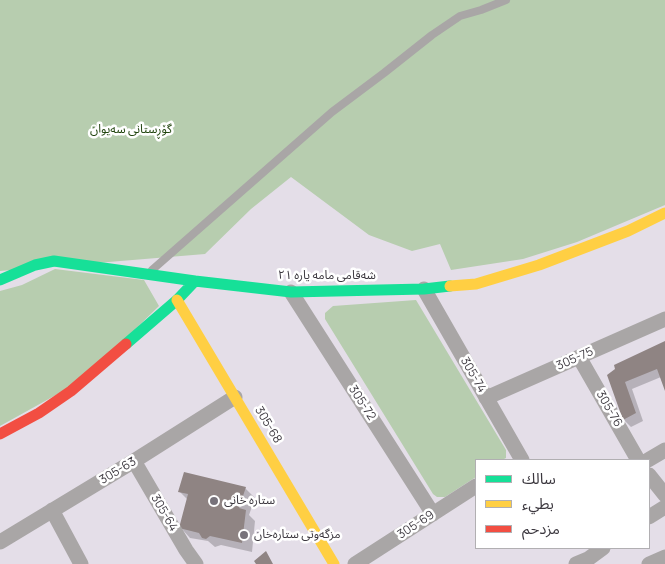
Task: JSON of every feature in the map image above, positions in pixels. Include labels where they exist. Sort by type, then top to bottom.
[{"type":"street","name":"شەقامی مامە یارە ٢١","points":[[0,280],[35,265],[54,261],[195,281],[291,292],[424,289],[476,284],[539,265],[628,231],[665,214]]},
{"type":"street","points":[[0,434],[39,413],[71,391],[177,300],[195,281]]},
{"type":"street","name":"305-74","points":[[424,289],[486,398],[518,459]]},
{"type":"street","name":"305-72","points":[[291,292],[433,514]]},
{"type":"street","name":"305-68","points":[[177,300],[334,564]]},
{"type":"street","name":"305-75","points":[[486,398],[665,320]]},
{"type":"street","name":"305-76","points":[[579,357],[637,459]]},
{"type":"street","name":"305-63","points":[[0,542],[235,397]]},
{"type":"street","points":[[650,459],[665,450]]},
{"type":"street","name":"305-64","points":[[134,461],[196,564]]},
{"type":"street","points":[[650,476],[665,495]]},
{"type":"street","name":"305-69","points":[[355,564],[475,487]]},
{"type":"street","points":[[650,515],[665,507]]},
{"type":"street","points":[[52,510],[80,564]]},
{"type":"street","points":[[581,557],[601,549]]},
{"type":"street","points":[[649,564],[665,557]]},
{"type":"lane","points":[[148,273],[332,112],[432,35],[460,16],[506,0]]},
{"type":"green space","name":"گۆڕستانی سەیوان","points":[[0,0],[665,0],[665,205],[577,242],[523,259],[451,270],[440,244],[412,251],[369,235],[291,177],[251,209],[205,254],[0,271]]},
{"type":"green space","points":[[55,269],[144,280],[159,306],[83,380],[0,426],[0,291],[22,285]]},
{"type":"green space","points":[[416,300],[506,450],[506,458],[475,459],[475,478],[445,497],[437,497],[433,494],[325,319],[325,313],[333,306]]},
{"type":"building","points":[[665,341],[665,391],[657,369],[625,382],[636,413],[623,420],[607,375],[615,369],[614,365]]},
{"type":"building","name":"ستاره خانی","points":[[184,472],[246,487],[239,508],[246,510],[242,543],[210,536],[206,539],[202,538],[199,533],[179,528],[188,494],[178,492]]},
{"type":"building","points":[[266,551],[273,564],[256,564],[254,561]]},
{"type":"traffic: fast","points":[[0,280],[35,265],[54,261],[195,281]]},
{"type":"traffic: fast","points":[[126,344],[177,300],[195,281],[291,292],[424,289],[450,286]]},
{"type":"traffic: slow","points":[[450,286],[476,284],[539,265],[628,231],[665,213]]},
{"type":"traffic: slow","points":[[177,300],[334,564]]},
{"type":"traffic: jam","points":[[0,434],[39,413],[71,391],[126,344]]},
{"type":"place","name":"ستاره خانی","points":[[214,501]]},
{"type":"place","name":"مزگەوتی ستارەخان","points":[[244,535]]}]
